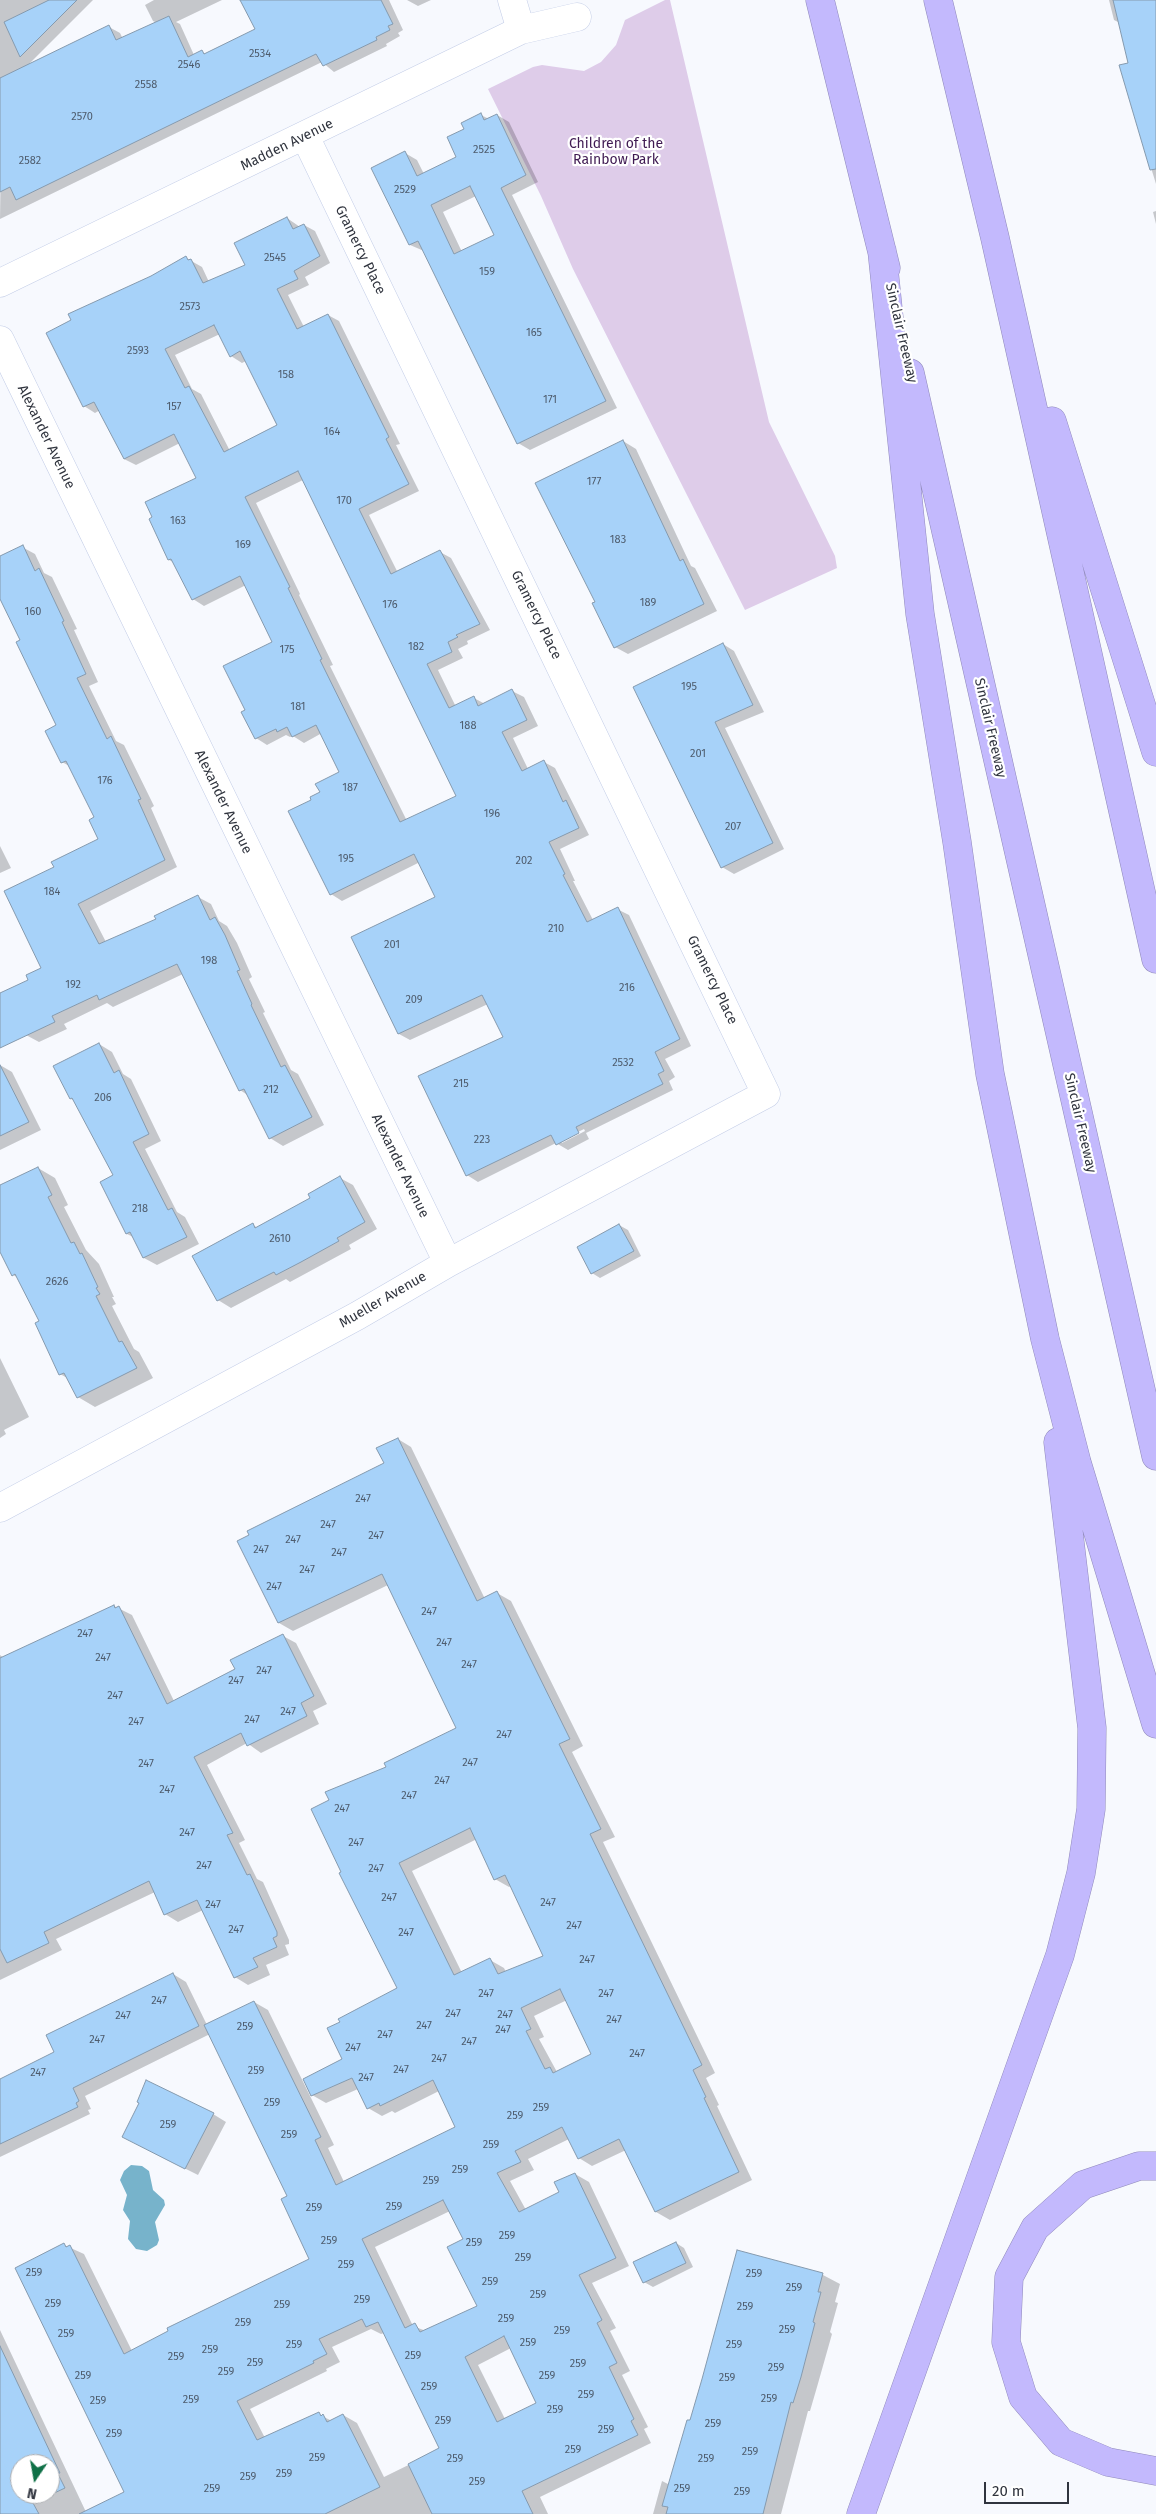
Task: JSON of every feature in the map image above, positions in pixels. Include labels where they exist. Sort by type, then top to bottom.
[{"type":"highway","name":"Sinclair Freeway","points":[[820,0],[882,251],[1156,1456]]},
{"type":"highway","points":[[938,0],[995,238],[1156,959]]},
{"type":"highway","points":[[995,238],[1156,752]]},
{"type":"highway","points":[[882,251],[920,614],[957,842],[990,1074],[1045,1339],[1077,1463],[1156,1724]]},
{"type":"highway","points":[[861,2514],[1060,1955],[1081,1873],[1090,1818],[1092,1728],[1045,1339]]},
{"type":"highway","points":[[1156,2166],[1140,2166],[1083,2185],[1035,2228],[1010,2277],[1006,2342],[1023,2397],[1061,2442],[1108,2462],[1156,2471]]},
{"type":"street","points":[[512,0],[521,30]]},
{"type":"street","name":"Madden Avenue","points":[[0,283],[521,30],[577,17]]},
{"type":"street","name":"Gramercy Place","points":[[305,136],[766,1094]]},
{"type":"street","name":"Alexander Avenue","points":[[0,340],[448,1263]]},
{"type":"street","name":"Mueller Avenue","points":[[0,1508],[357,1316],[448,1263],[766,1094]]},
{"type":"green space","name":"Children of the Rainbow Park","points":[[665,0],[670,0],[769,422],[835,556],[837,568],[745,610],[573,269],[541,196],[488,89],[533,67],[542,65],[584,71],[601,62],[616,45],[625,20]]},
{"type":"water","points":[[131,2165],[142,2166],[149,2171],[153,2190],[164,2200],[165,2205],[155,2222],[159,2240],[157,2245],[147,2251],[136,2249],[128,2239],[130,2221],[123,2210],[127,2195],[120,2180],[124,2171]]},
{"type":"building","points":[[49,0],[77,0],[20,57],[4,22]]},
{"type":"building","points":[[240,0],[381,0],[393,24],[388,26],[390,30],[376,37],[377,40],[323,66],[316,54],[16,200],[10,187],[0,192],[0,78],[109,25],[116,40],[169,16],[188,57],[202,50],[204,54],[255,29]]},
{"type":"building","points":[[1113,0],[1156,0],[1156,169],[1150,170],[1119,65],[1128,63]]},
{"type":"building","points":[[481,113],[484,120],[497,114],[526,175],[501,188],[606,401],[517,444],[418,241],[409,245],[371,168],[405,151],[417,176],[456,157],[447,137],[464,129],[461,123]],"holes":[[[470,186],[494,235],[454,254],[431,205]]]},
{"type":"building","points":[[287,217],[293,229],[304,224],[320,256],[294,271],[298,279],[277,289],[297,329],[328,314],[389,437],[386,439],[409,484],[359,509],[391,574],[440,550],[480,624],[456,635],[458,637],[448,642],[452,652],[427,664],[449,708],[474,696],[478,706],[512,689],[527,720],[502,732],[522,771],[544,760],[563,802],[566,800],[579,828],[549,842],[565,874],[563,875],[587,922],[618,907],[680,1039],[655,1052],[664,1071],[658,1074],[663,1084],[576,1127],[579,1133],[556,1145],[551,1135],[466,1176],[418,1076],[503,1037],[482,995],[398,1034],[351,937],[435,897],[414,854],[330,895],[288,811],[311,800],[310,797],[320,792],[315,784],[339,772],[316,725],[292,737],[287,727],[277,732],[276,729],[255,739],[241,712],[245,710],[223,666],[272,642],[240,576],[192,600],[171,559],[168,560],[149,519],[152,517],[145,502],[196,478],[174,434],[124,459],[94,402],[83,407],[46,333],[71,320],[68,314],[151,276],[186,256],[188,260],[191,259],[203,283],[245,265],[234,243]],"holes":[[[214,325],[230,357],[240,351],[277,425],[224,452],[189,386],[185,388],[165,349]],[[298,471],[456,796],[400,822],[320,660],[322,659],[288,588],[290,587],[245,497]]]},
{"type":"building","points":[[623,440],[680,561],[683,559],[704,604],[614,648],[592,603],[595,602],[535,483]]},
{"type":"building","points":[[23,545],[35,571],[39,568],[64,621],[62,622],[86,674],[77,678],[107,739],[111,736],[141,799],[138,800],[165,860],[78,904],[99,944],[156,919],[154,916],[198,895],[210,920],[215,917],[225,935],[240,970],[237,971],[251,1005],[281,1067],[285,1065],[312,1117],[269,1139],[244,1089],[239,1091],[177,964],[99,1000],[97,995],[52,1016],[55,1022],[0,1048],[0,993],[28,980],[26,975],[41,968],[4,891],[54,867],[51,862],[98,839],[89,820],[94,817],[66,761],[61,763],[45,731],[56,725],[16,642],[20,640],[0,599],[0,556]]},
{"type":"building","points":[[723,643],[753,705],[715,722],[773,843],[721,868],[633,687]]},
{"type":"building","points":[[99,1043],[114,1073],[119,1070],[149,1134],[133,1142],[168,1210],[172,1208],[187,1237],[143,1258],[130,1232],[126,1234],[100,1182],[113,1175],[53,1066]]},
{"type":"building","points":[[0,1065],[29,1122],[0,1136]]},
{"type":"building","points":[[38,1167],[52,1195],[48,1197],[71,1243],[74,1242],[80,1254],[82,1253],[98,1287],[96,1288],[100,1294],[96,1296],[119,1342],[122,1341],[137,1368],[77,1398],[64,1373],[59,1375],[35,1323],[39,1321],[15,1274],[12,1276],[0,1252],[0,1185]]},
{"type":"building","points":[[340,1176],[365,1222],[337,1238],[339,1241],[301,1262],[276,1275],[274,1272],[217,1301],[192,1256],[253,1223],[255,1228],[310,1198],[308,1194]]},
{"type":"building","points":[[619,1224],[634,1251],[591,1274],[577,1247]]},
{"type":"building","points":[[398,1438],[477,1601],[497,1591],[570,1739],[559,1744],[601,1829],[590,1834],[702,2065],[693,2070],[739,2172],[655,2212],[619,2139],[578,2159],[562,2127],[515,2151],[521,2162],[497,2173],[519,2212],[559,2192],[554,2182],[575,2173],[616,2258],[579,2275],[602,2320],[597,2323],[617,2363],[609,2367],[634,2419],[631,2421],[638,2435],[522,2491],[533,2514],[432,2514],[408,2464],[439,2448],[378,2322],[366,2327],[362,2319],[319,2339],[327,2354],[313,2361],[314,2363],[237,2401],[257,2440],[319,2412],[321,2416],[323,2414],[327,2422],[343,2414],[380,2487],[325,2514],[79,2514],[124,2492],[15,2268],[64,2243],[66,2247],[70,2245],[124,2354],[168,2331],[167,2328],[309,2259],[281,2199],[287,2196],[204,2025],[254,2001],[321,2137],[315,2140],[336,2185],[455,2127],[433,2080],[380,2106],[379,2103],[367,2109],[352,2078],[311,2096],[303,2079],[342,2059],[327,2028],[340,2022],[338,2019],[397,1988],[339,1873],[341,1872],[311,1809],[329,1800],[325,1792],[386,1767],[384,1763],[456,1728],[382,1574],[278,1623],[237,1541],[249,1535],[247,1531],[384,1463],[376,1448]],"holes":[[[470,1828],[494,1880],[505,1875],[543,1956],[498,1974],[490,1958],[454,1975],[399,1863]],[[560,1989],[591,2054],[553,2073],[550,2067],[545,2069],[526,2031],[531,2029],[521,2008]],[[443,2200],[463,2239],[447,2247],[477,2306],[420,2332],[415,2323],[405,2328],[362,2239]],[[504,2336],[536,2403],[497,2422],[465,2357]]]},
{"type":"building","points":[[114,1605],[115,1608],[119,1606],[167,1704],[235,1669],[230,1660],[283,1634],[314,1696],[301,1703],[307,1716],[247,1746],[241,1733],[194,1757],[233,1833],[227,1835],[247,1875],[250,1874],[277,1932],[277,1936],[273,1938],[277,1947],[253,1958],[258,1967],[234,1978],[197,1900],[164,1915],[149,1881],[44,1932],[49,1943],[7,1963],[0,1949],[0,1658]]},
{"type":"building","points":[[173,1973],[199,2026],[73,2088],[79,2101],[76,2103],[78,2107],[0,2144],[0,2079],[54,2052],[46,2035]]},
{"type":"building","points":[[146,2080],[214,2113],[185,2169],[122,2137],[139,2103],[137,2102]]},
{"type":"building","points":[[676,2242],[686,2263],[643,2283],[633,2262]]},
{"type":"building","points":[[737,2250],[823,2273],[818,2292],[821,2292],[813,2322],[815,2323],[801,2377],[793,2403],[791,2402],[763,2514],[666,2514],[668,2507],[662,2506],[687,2420],[690,2420]]},
{"type":"building","points":[[0,2346],[51,2454],[10,2454],[10,2504],[34,2504],[39,2514],[0,2514]]},
{"type":"building","points":[[60,2478],[65,2488],[60,2490]]}]
